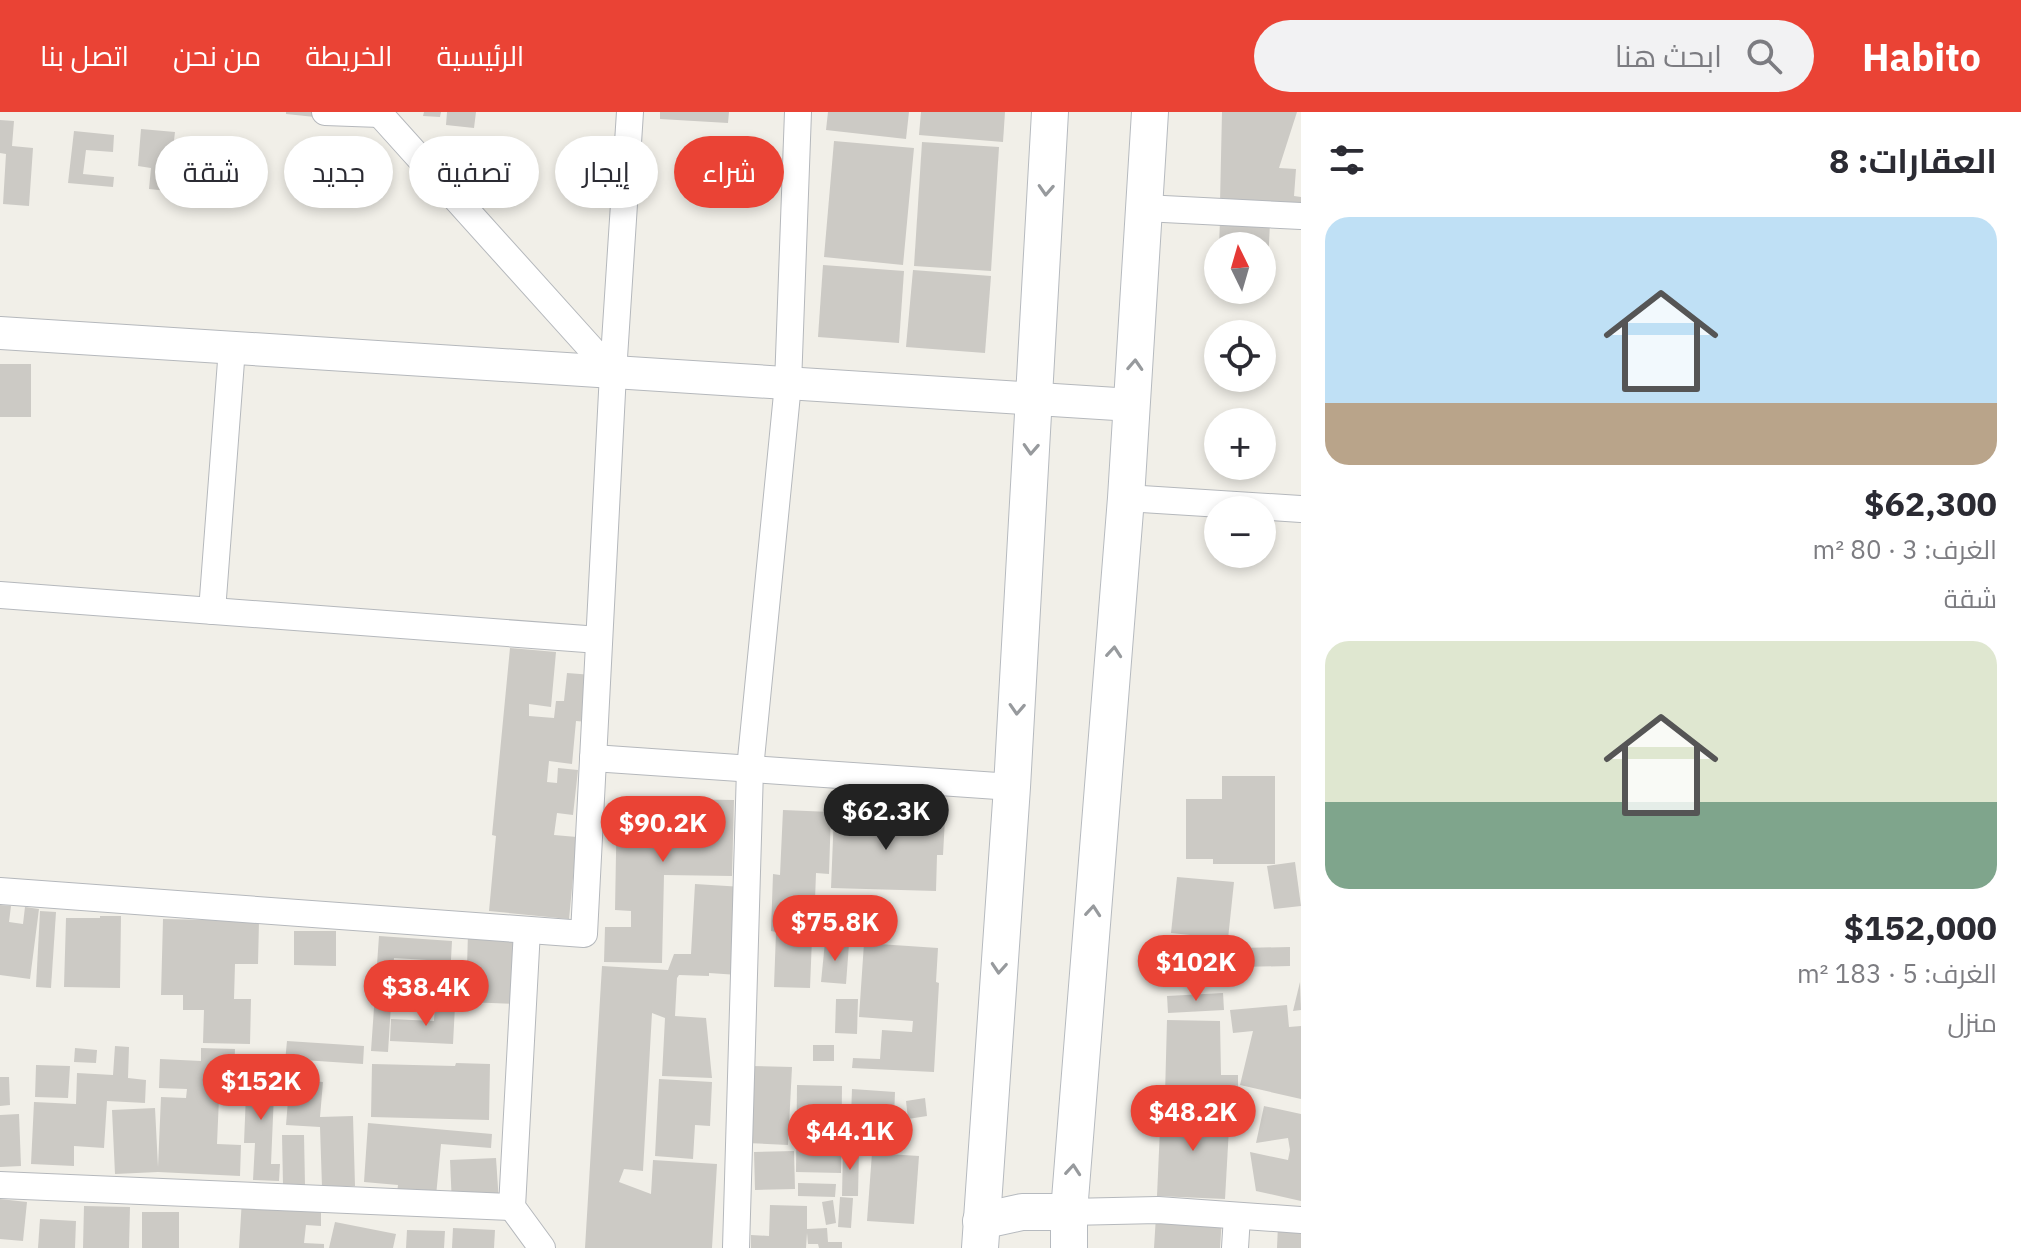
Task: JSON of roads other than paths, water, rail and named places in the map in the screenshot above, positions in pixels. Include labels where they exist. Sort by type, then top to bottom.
[{"type":"main road","points":[[980,1234],[1012,787],[1050,112]]},
{"type":"main road","points":[[1069,1248],[1069,1212],[1126,498],[1150,112]]},
{"type":"main road","points":[[980,1234],[1022,1212],[1069,1212]]},
{"type":"street","points":[[325,112],[379,113],[613,373]]},
{"type":"street","points":[[0,891],[584,934],[630,112]]},
{"type":"street","points":[[736,1248],[750,769],[788,384],[798,112]]},
{"type":"street","points":[[1144,208],[1301,216]]},
{"type":"street","points":[[0,333],[1132,405]]},
{"type":"street","points":[[212,611],[232,348]]},
{"type":"street","points":[[1126,498],[1301,509]]},
{"type":"street","points":[[0,595],[599,640]]},
{"type":"street","points":[[593,758],[1012,787]]},
{"type":"street","points":[[527,930],[512,1207],[542,1248]]},
{"type":"street","points":[[0,1185],[512,1207]]},
{"type":"street","points":[[1069,1212],[1158,1210],[1301,1220]]},
{"type":"street","points":[[1235,1248],[1237,1216]]}]
